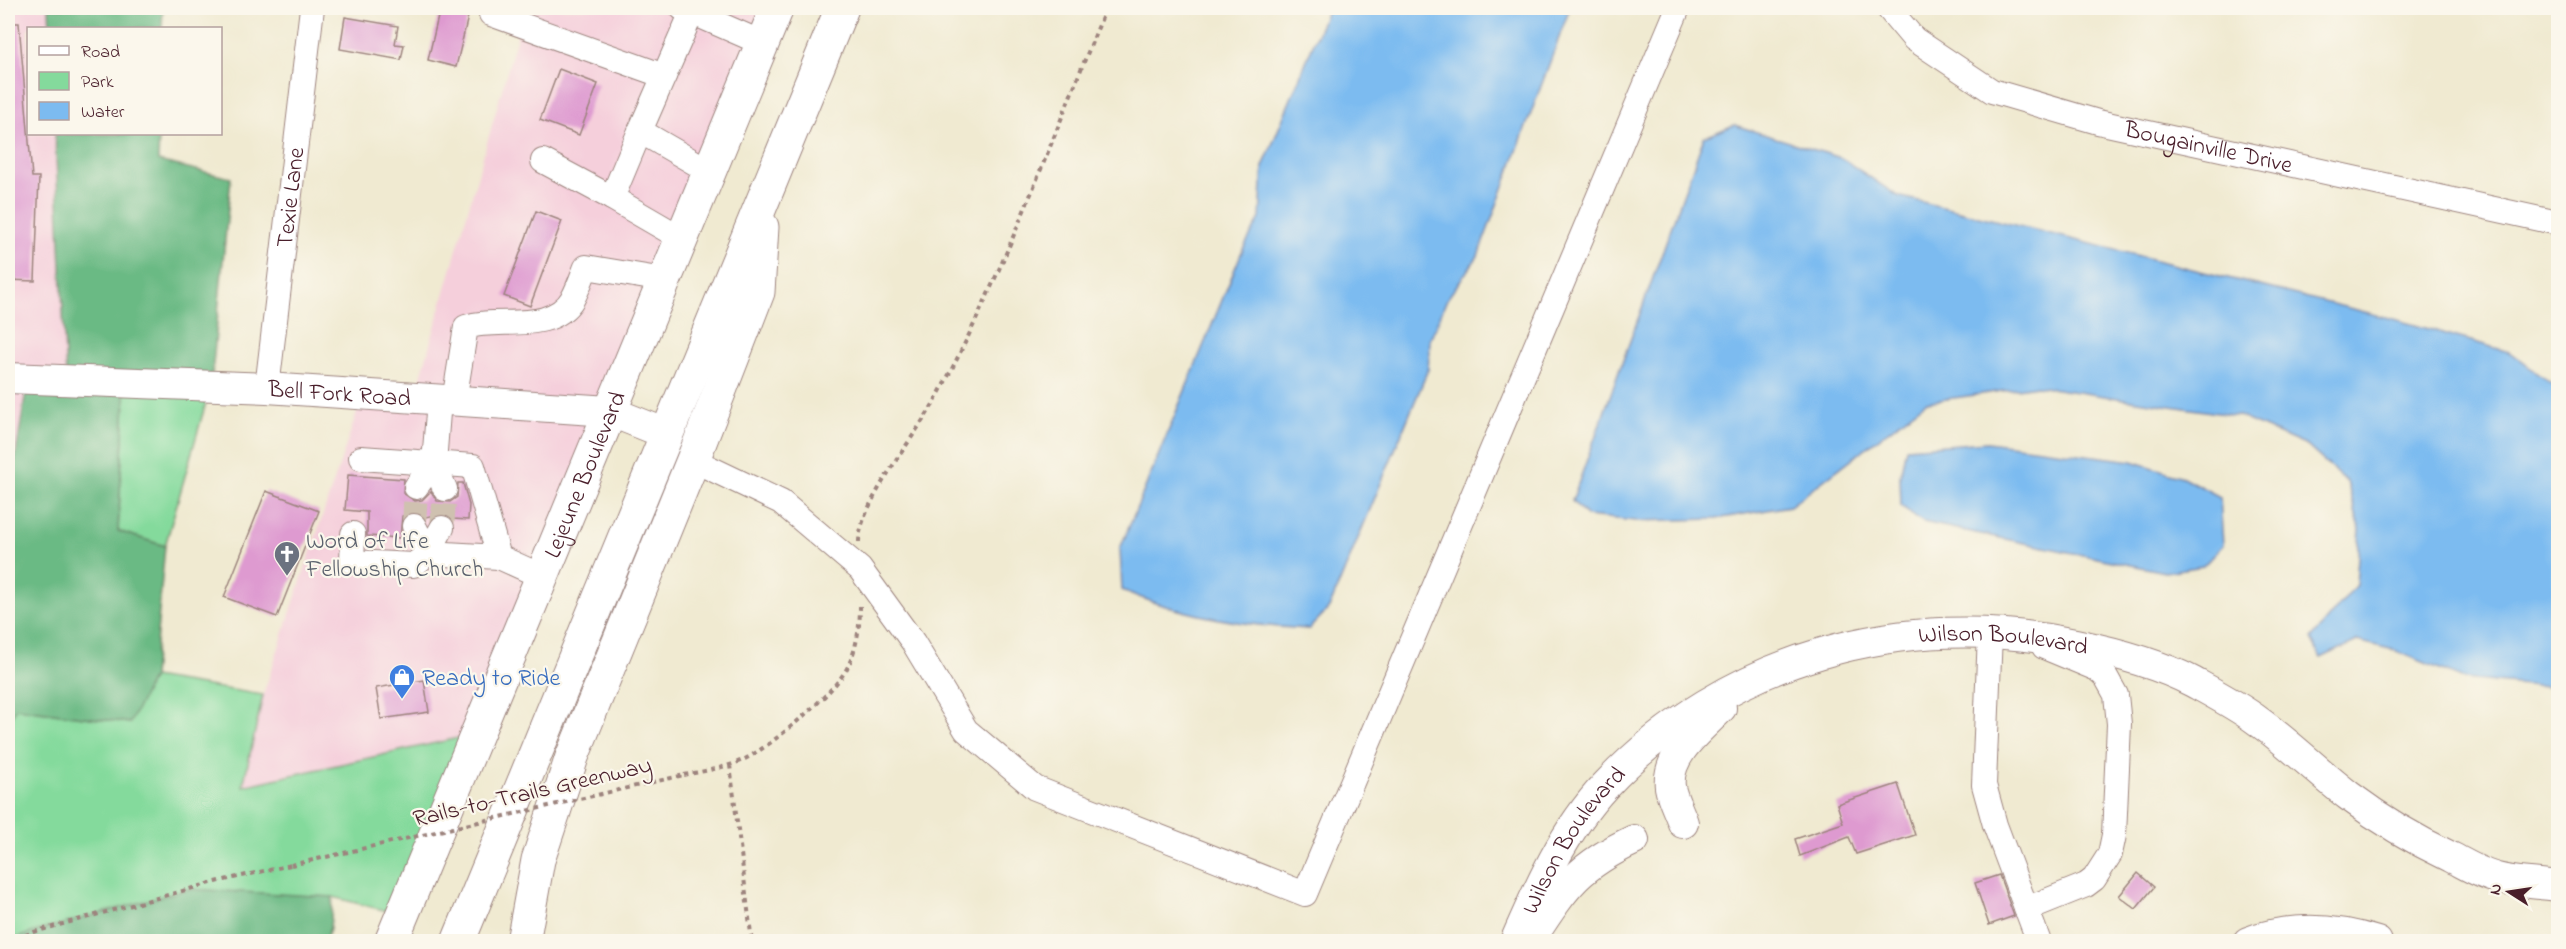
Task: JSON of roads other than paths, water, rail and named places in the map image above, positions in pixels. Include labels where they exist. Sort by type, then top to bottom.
[{"type":"highway","name":"Lejeune Boulevard","points":[[391,942],[777,8]]},
{"type":"highway","points":[[458,942],[842,8]]},
{"type":"highway","points":[[523,942],[538,860],[572,757],[758,292],[764,201]]},
{"type":"main road","name":"Bell Fork Road","points":[[8,378],[267,388],[609,411],[667,434]]},
{"type":"main road","name":"Wilson Boulevard","points":[[1515,942],[1553,860],[1604,787],[1685,717],[1746,682],[1808,658],[1880,638],[1919,634],[2001,634],[2043,637],[2116,653],[2190,681],[2258,720],[2350,796],[2424,845],[2495,878],[2559,886]]},
{"type":"main road","points":[[1683,823],[1671,789],[1672,766],[1677,755],[1746,682]]},
{"type":"main road","points":[[1529,942],[1573,879],[1603,855],[1634,840]]},
{"type":"main road","points":[[2248,942],[2292,931],[2321,930],[2349,932],[2377,942]]},
{"type":"street","name":"Texie Lane","points":[[267,388],[312,8]]},
{"type":"street","points":[[693,459],[781,502],[860,569],[913,642],[966,730],[1035,788],[1305,894],[1678,8]]},
{"type":"street","name":"Bougainville Drive","points":[[1888,8],[1914,39],[1992,91],[2098,122],[2559,223]]},
{"type":"street","points":[[612,198],[664,76],[687,10],[762,43]]},
{"type":"street","points":[[491,14],[664,76]]},
{"type":"street","points":[[640,130],[709,171]]},
{"type":"street","points":[[543,161],[681,238]]},
{"type":"street","points":[[416,487],[434,463],[466,327],[476,324],[528,323],[555,314],[572,300],[586,267],[664,280]]},
{"type":"street","points":[[361,458],[473,466],[499,557]]},
{"type":"street","points":[[434,463],[445,489]]},
{"type":"street","points":[[414,526],[428,553]]},
{"type":"street","points":[[353,534],[352,562],[414,565],[428,553],[442,528]]},
{"type":"street","points":[[428,553],[499,557],[542,576]]},
{"type":"street","points":[[2026,909],[2086,885],[2102,870],[2110,854],[2114,835],[2119,724],[2116,695],[2106,677],[2097,669],[2001,634],[1983,785],[1995,825],[2026,909],[2039,942]]},
{"type":"water","points":[[1328,8],[1570,8],[1478,256],[1447,299],[1430,340],[1428,370],[1329,608],[1309,629],[1237,622],[1190,613],[1122,590],[1120,549],[1243,249],[1260,218],[1263,167]]},
{"type":"water","points":[[1734,125],[1841,158],[1898,196],[2401,321],[2509,352],[2558,388],[2558,688],[2464,679],[2394,650],[2357,641],[2321,658],[2311,639],[2356,585],[2360,529],[2347,482],[2307,446],[2238,416],[2037,386],[1926,402],[1790,506],[1716,519],[1636,521],[1587,516],[1572,501],[1704,137]]},
{"type":"water","points":[[1987,442],[2132,461],[2183,477],[2220,497],[2223,545],[2203,566],[2165,572],[1923,522],[1901,506],[1900,476],[1906,448]]},
{"type":"tunnel","points":[[414,526],[416,487]]},
{"type":"tunnel","points":[[442,528],[445,489]]},
{"type":"place","name":"Word of Life Fellowship Church","points":[[287,577]]},
{"type":"place","name":"Ready to Ride","points":[[402,700]]}]
